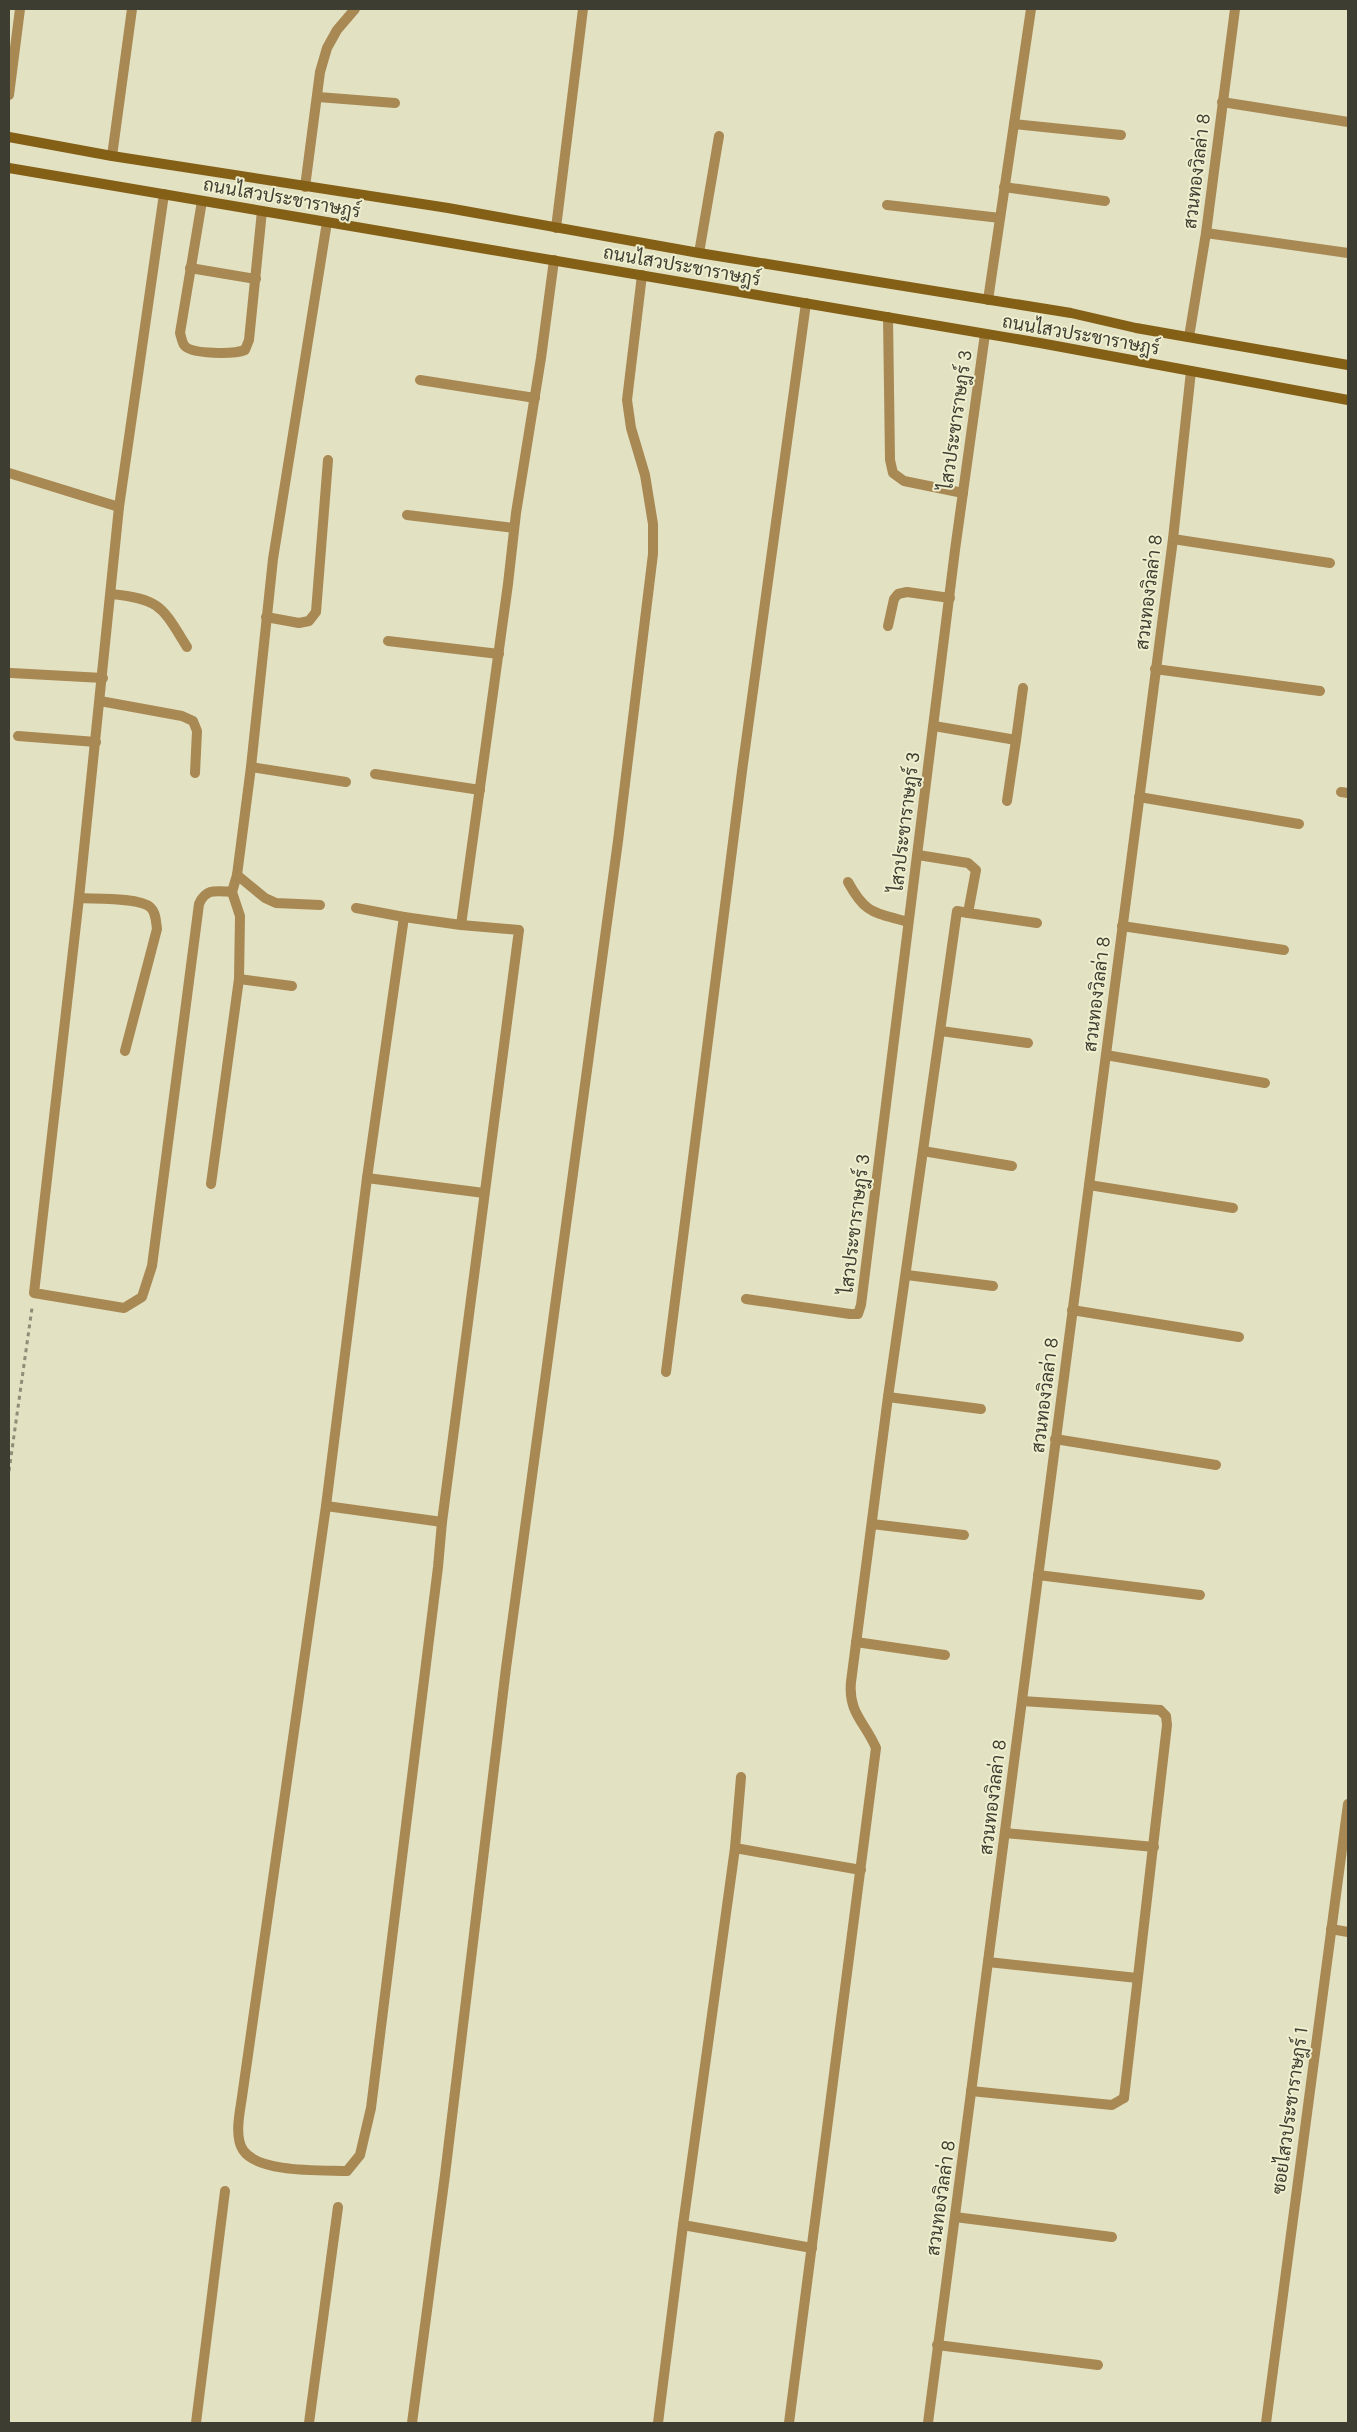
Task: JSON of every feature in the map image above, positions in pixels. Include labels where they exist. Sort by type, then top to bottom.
[{"type":"main road","name":"ถนนไสวประชาราษฎร์","points":[[9,137],[112,156],[176,164],[305,187],[448,208],[700,253],[988,300],[1348,365]]},
{"type":"main road","name":"ถนนไสวประชาราษฎร์","points":[[9,168],[888,317],[1348,400]]},
{"type":"street","points":[[9,95],[20,9]]},
{"type":"street","points":[[112,156],[132,9]]},
{"type":"street","points":[[305,187],[320,72],[327,48],[336,30],[355,9]]},
{"type":"street","points":[[556,228],[583,9]]},
{"type":"street","points":[[988,300],[1031,9]]},
{"type":"street","name":"สวนทองวิลล่า 8","points":[[1189,337],[1206,233],[1235,9]]},
{"type":"street","points":[[318,97],[394,103]]},
{"type":"street","points":[[1222,102],[1348,122]]},
{"type":"street","points":[[1014,124],[1121,135]]},
{"type":"street","points":[[700,253],[719,136]]},
{"type":"street","points":[[1004,186],[1105,201]]},
{"type":"street","points":[[164,194],[119,507],[103,678],[34,1293],[124,1308],[142,1297],[152,1266],[199,904],[208,891],[232,892]]},
{"type":"street","points":[[202,201],[180,333],[184,345],[191,350],[237,354],[245,350],[249,340],[262,211]]},
{"type":"street","points":[[887,205],[1000,218]]},
{"type":"street","points":[[211,1184],[239,979],[240,916],[232,892],[237,875],[251,767],[266,617],[274,559],[327,222]]},
{"type":"street","points":[[1206,233],[1348,253]]},
{"type":"street","points":[[462,925],[514,528],[535,398],[554,260]]},
{"type":"street","points":[[190,268],[256,279]]},
{"type":"street","points":[[412,2423],[446,2165],[506,1668],[618,841],[653,554],[653,524],[648,495],[631,428],[627,400],[642,275]]},
{"type":"street","points":[[666,1372],[743,762],[806,303]]},
{"type":"street","points":[[888,317],[890,460],[893,473],[904,481],[963,493]]},
{"type":"street","name":"ไสวประชาราษฎร์ 3","points":[[746,1299],[858,1314],[861,1306],[908,922],[985,334]]},
{"type":"street","name":"สวนทองวิลล่า 8","points":[[928,2423],[1173,539],[1191,371]]},
{"type":"street","points":[[420,380],[535,398]]},
{"type":"street","points":[[266,617],[300,623],[309,621],[316,612],[328,460]]},
{"type":"street","points":[[10,473],[119,507]]},
{"type":"street","points":[[407,515],[514,528]]},
{"type":"street","points":[[1173,539],[1330,563]]},
{"type":"street","points":[[888,626],[894,599],[898,594],[907,592],[950,598]]},
{"type":"street","points":[[111,594],[131,596],[154,603],[167,614],[187,647]]},
{"type":"street","points":[[388,641],[499,654]]},
{"type":"street","points":[[1155,669],[1320,691]]},
{"type":"street","points":[[11,673],[103,678]]},
{"type":"street","points":[[1007,802],[1023,688]]},
{"type":"street","points":[[100,701],[182,716],[193,721],[197,731],[195,773]]},
{"type":"street","points":[[934,726],[1016,740]]},
{"type":"street","points":[[18,736],[96,742]]},
{"type":"street","points":[[251,767],[346,782]]},
{"type":"street","points":[[375,774],[480,790]]},
{"type":"street","points":[[1139,797],[1299,824]]},
{"type":"street","points":[[918,856],[968,863],[976,870],[968,913]]},
{"type":"street","points":[[237,875],[265,898],[276,903],[320,904]]},
{"type":"street","points":[[848,882],[859,902],[867,908],[908,922]]},
{"type":"street","points":[[79,898],[139,902],[150,907],[156,918],[156,929],[125,1051]]},
{"type":"street","points":[[356,908],[462,925],[519,930],[442,1522],[437,1577],[371,2108],[360,2155],[347,2171],[299,2170],[256,2163],[243,2150],[238,2128],[326,1506],[367,1178],[404,917]]},
{"type":"street","points":[[789,2423],[876,1748],[870,1734],[855,1715],[850,1697],[856,1642],[888,1397],[907,1275],[957,911],[1037,923]]},
{"type":"street","points":[[1122,926],[1284,950]]},
{"type":"street","points":[[239,979],[292,986]]},
{"type":"street","points":[[941,1031],[1028,1043]]},
{"type":"street","points":[[1106,1055],[1265,1083]]},
{"type":"street","points":[[923,1151],[1012,1166]]},
{"type":"street","points":[[367,1178],[484,1193]]},
{"type":"street","points":[[1088,1185],[1233,1208]]},
{"type":"street","points":[[907,1275],[993,1286]]},
{"type":"street","points":[[1072,1310],[1239,1337]]},
{"type":"street","points":[[888,1397],[981,1409]]},
{"type":"street","points":[[1056,1440],[1216,1464]]},
{"type":"street","points":[[326,1506],[442,1522]]},
{"type":"street","points":[[872,1524],[964,1535]]},
{"type":"street","points":[[1038,1575],[1200,1595]]},
{"type":"street","points":[[856,1642],[945,1655]]},
{"type":"street","points":[[971,2091],[1112,2105],[1124,2098],[1154,1847],[1167,1725],[1166,1716],[1160,1710],[1022,1701]]},
{"type":"street","points":[[658,2423],[683,2225],[735,1848],[741,1777]]},
{"type":"street","name":"ซอยไสวประชาราษฎร์ 1","points":[[1266,2423],[1348,1804]]},
{"type":"street","points":[[1005,1833],[1154,1847]]},
{"type":"street","points":[[735,1848],[860,1870]]},
{"type":"street","points":[[1331,1929],[1348,1932]]},
{"type":"street","points":[[988,1962],[1137,1978]]},
{"type":"street","points":[[196,2423],[225,2190]]},
{"type":"street","points":[[309,2423],[338,2207]]},
{"type":"street","points":[[955,2218],[1112,2238]]},
{"type":"street","points":[[683,2225],[812,2248]]},
{"type":"street","points":[[937,2345],[1098,2365]]},
{"type":"path","points":[[9,1471],[34,1293]]}]
